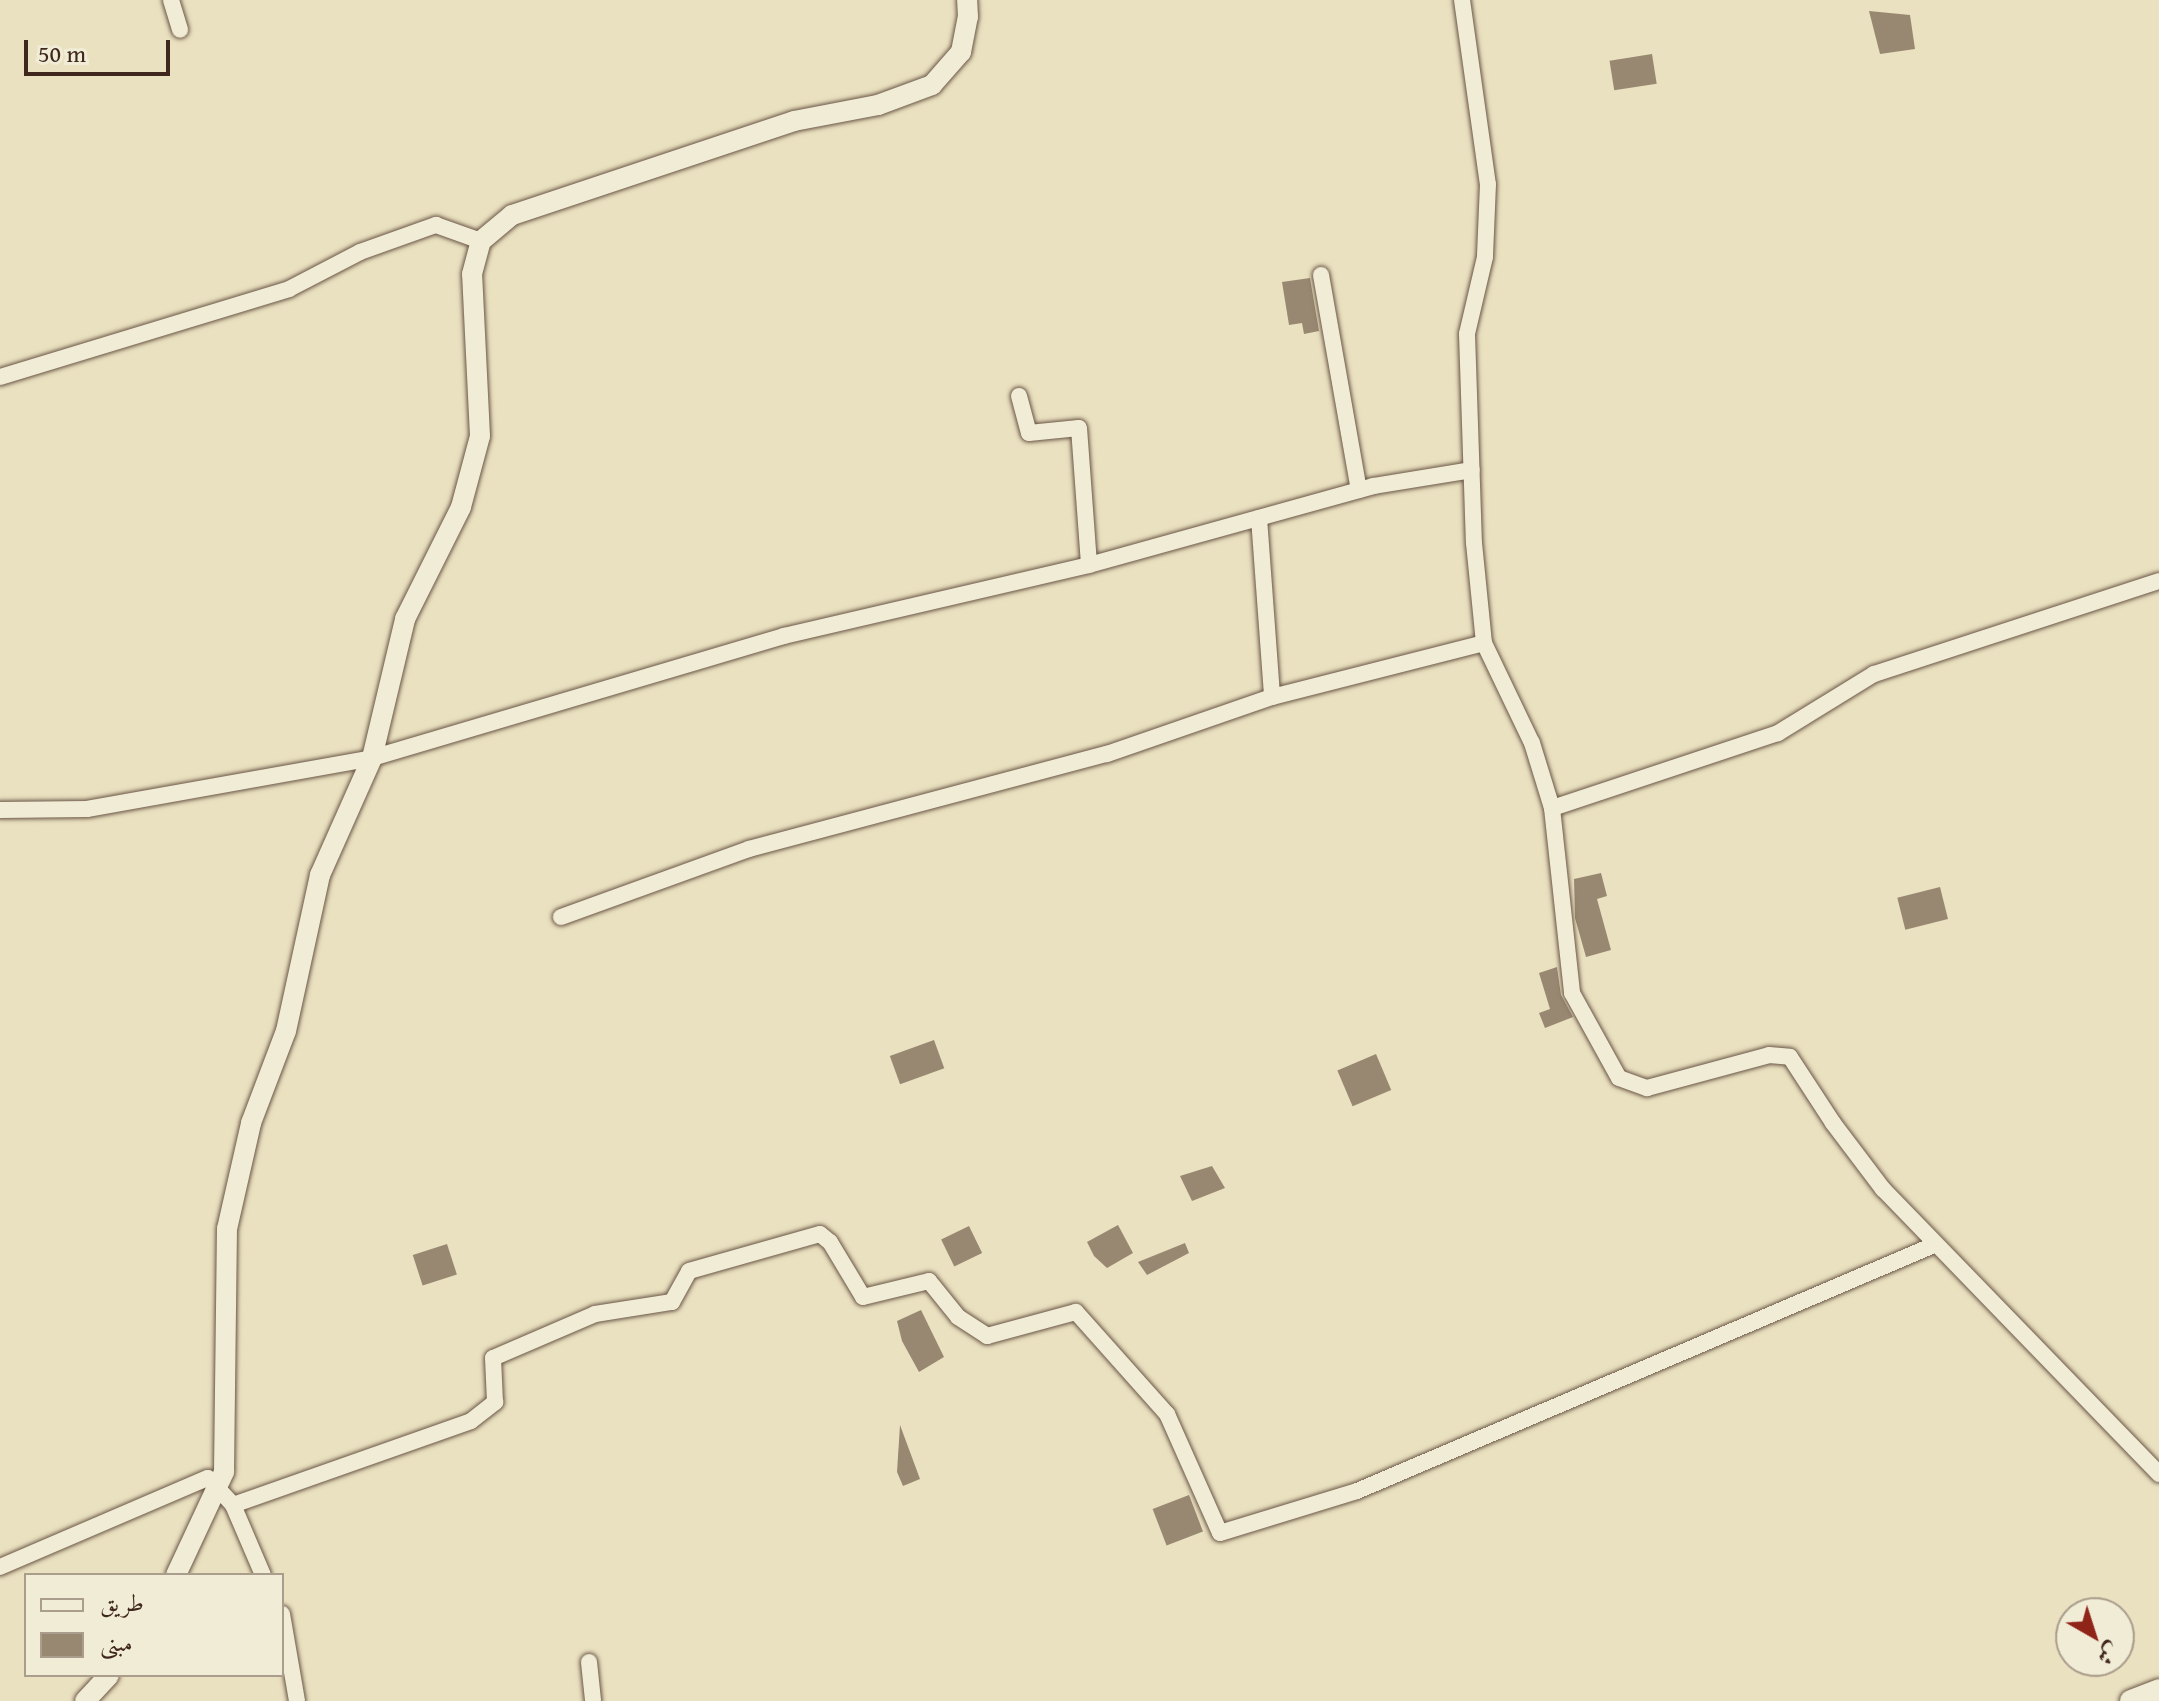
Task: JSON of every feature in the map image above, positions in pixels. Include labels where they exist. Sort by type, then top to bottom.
[{"type":"main road","points":[[2131,1701],[2159,1690]]},
{"type":"street","points":[[171,0],[180,30]]},
{"type":"street","points":[[177,1573],[226,1497],[227,1229],[251,1123],[286,1031],[320,875],[372,758],[405,619],[461,507],[480,436],[472,274],[481,241],[512,215],[794,121],[878,105],[932,85],[961,52],[968,17],[967,0]]},
{"type":"street","points":[[1462,0],[1488,184],[1485,257],[1467,334],[1472,470],[1484,643],[1532,743],[1552,808],[1572,993],[1619,1078],[1647,1088],[1769,1055],[1790,1057],[1841,1134],[1934,1245],[2159,1474]]},
{"type":"street","points":[[0,377],[289,289],[360,252],[436,225],[481,241]]},
{"type":"street","points":[[1321,275],[1359,490]]},
{"type":"street","points":[[1019,396],[1029,433],[1079,428],[1089,565]]},
{"type":"street","points":[[0,810],[87,809],[372,758],[784,636],[1089,565],[1359,490],[1472,470]]},
{"type":"street","points":[[1259,518],[1272,697]]},
{"type":"street","points":[[1552,808],[1778,733],[1874,674],[2159,581]]},
{"type":"street","points":[[561,917],[749,849],[1107,754],[1272,697],[1484,643]]},
{"type":"street","points":[[226,1497],[471,1421],[495,1402],[493,1358],[595,1314],[672,1302],[689,1271],[820,1234],[830,1242],[863,1297],[929,1281],[958,1317],[987,1336],[1076,1312],[1167,1414],[1220,1533],[1357,1491],[1934,1245]]},
{"type":"street","points":[[0,1567],[208,1478],[226,1497],[262,1573]]},
{"type":"street","points":[[284,1626],[297,1701]]},
{"type":"street","points":[[589,1662],[593,1701]]},
{"type":"street","points":[[85,1701],[107,1677]]},
{"type":"building","points":[[1869,11],[1910,15],[1915,49],[1880,54]]},
{"type":"building","points":[[1652,54],[1657,84],[1614,90],[1610,61]]},
{"type":"building","points":[[1310,278],[1319,331],[1304,334],[1302,323],[1289,325],[1282,282]]},
{"type":"building","points":[[1601,873],[1607,896],[1597,899],[1611,950],[1586,957],[1575,918],[1574,879]]},
{"type":"building","points":[[1940,887],[1948,919],[1905,930],[1897,898]]},
{"type":"building","points":[[1557,967],[1561,995],[1573,1017],[1545,1028],[1539,1013],[1550,1009],[1539,973]]},
{"type":"building","points":[[934,1040],[944,1068],[900,1084],[890,1056]]},
{"type":"building","points":[[1376,1054],[1391,1090],[1353,1106],[1337,1070]]},
{"type":"building","points":[[1212,1166],[1225,1188],[1192,1201],[1180,1176]]},
{"type":"building","points":[[1118,1225],[1133,1253],[1107,1268],[1094,1256],[1087,1242]]},
{"type":"building","points":[[969,1226],[982,1253],[954,1267],[941,1240]]},
{"type":"building","points":[[1185,1243],[1189,1253],[1147,1275],[1138,1262]]},
{"type":"building","points":[[447,1244],[457,1274],[423,1286],[413,1255]]},
{"type":"building","points":[[921,1310],[944,1357],[919,1372],[902,1341],[897,1321]]},
{"type":"building","points":[[900,1425],[920,1479],[903,1486],[897,1472]]},
{"type":"building","points":[[1189,1495],[1203,1531],[1167,1545],[1153,1509]]}]
